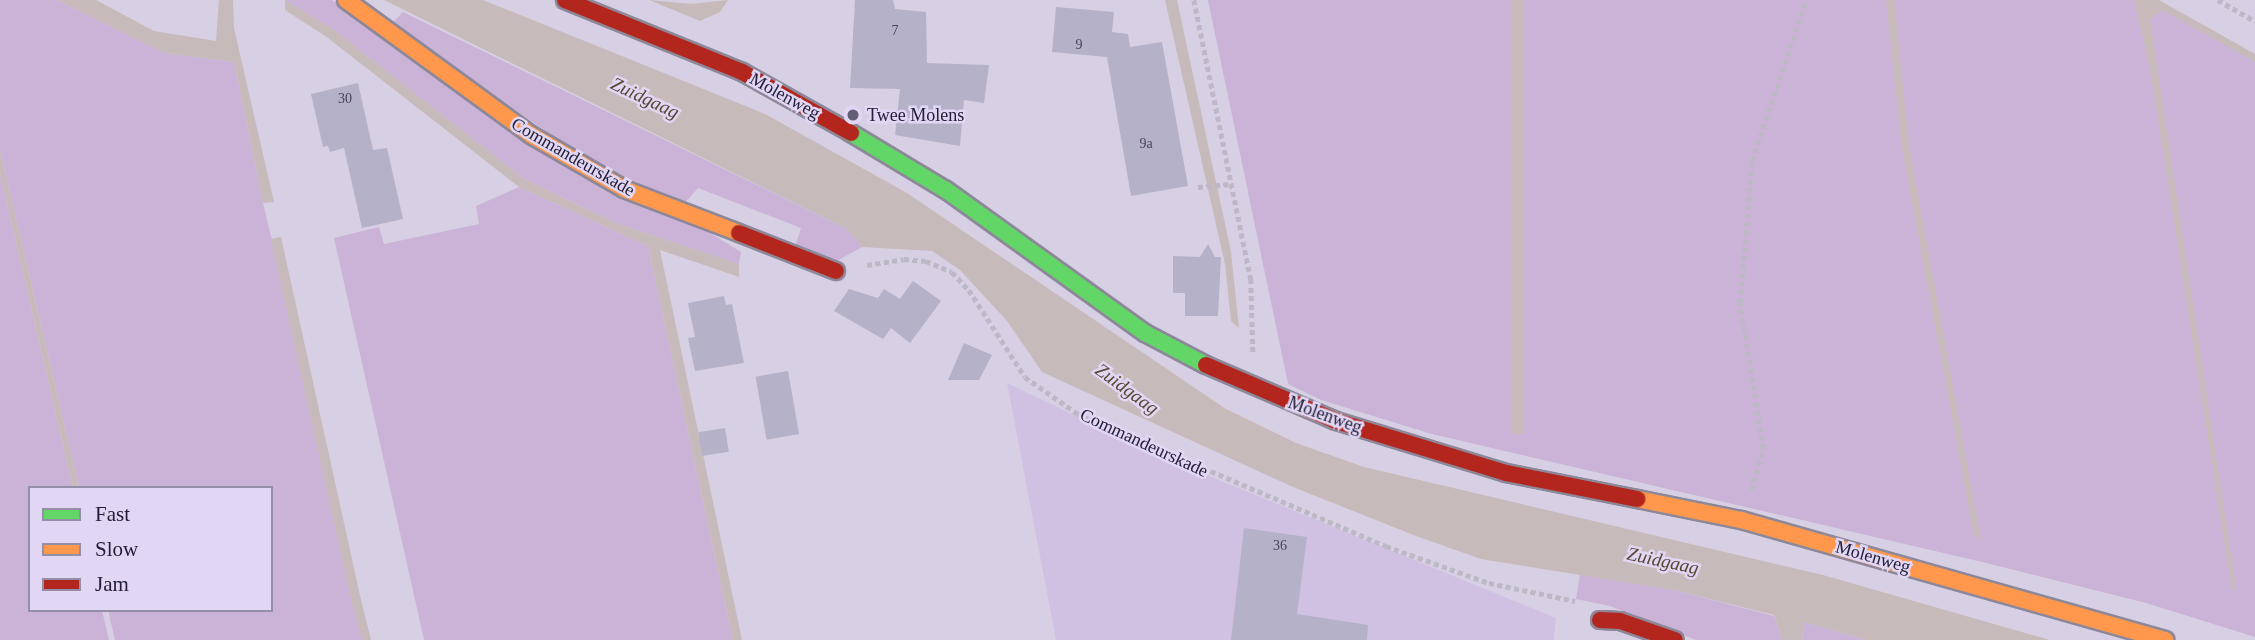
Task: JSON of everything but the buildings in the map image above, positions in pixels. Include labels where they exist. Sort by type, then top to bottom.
[{"type":"main road","name":"Commandeurskade","points":[[346,0],[531,135],[625,190],[836,271]]},
{"type":"main road","name":"Molenweg","points":[[565,0],[742,72],[833,123],[946,190],[1145,333],[1249,387],[1336,421],[1506,473],[1741,520],[2165,640]]},
{"type":"main road","points":[[1600,620],[1620,621],[1675,640]]},
{"type":"path","points":[[1194,0],[1251,279],[1255,334],[1249,387]]},
{"type":"path","points":[[1741,520],[1763,449],[1740,303],[1752,161],[1806,0]]},
{"type":"path","points":[[2218,0],[2255,21]]},
{"type":"path","points":[[1198,187],[1232,184]]},
{"type":"path","name":"Commandeurskade","points":[[836,271],[904,259],[935,265],[952,272],[969,290],[1025,377],[1078,414],[1386,546],[1489,583],[1564,596],[1593,610],[1600,620]]},
{"type":"shaded area","points":[[0,0],[57,0],[165,53],[234,62],[263,203],[368,640],[115,640],[108,612],[273,612],[273,486],[79,486],[0,150]]},
{"type":"shaded area","points":[[284,0],[332,0],[741,252],[739,264],[618,224],[524,179],[334,30]]},
{"type":"shaded area","points":[[1208,0],[2153,0],[2255,56],[2255,637],[2146,603],[1982,562],[1432,434],[1321,400],[1288,384]]},
{"type":"shaded area","points":[[403,12],[847,229],[862,247],[835,262],[795,247],[801,228],[698,188],[684,204],[593,164],[391,24]]},
{"type":"shaded area","points":[[0,173],[73,486],[28,486],[28,612],[102,612],[109,640],[0,640]]},
{"type":"shaded area","points":[[519,187],[648,246],[733,640],[424,640],[334,238],[379,227],[384,244],[479,224],[476,206]]},
{"type":"shaded area","points":[[1007,383],[1158,455],[1556,618],[1554,640],[1056,640]]},
{"type":"shaded area","points":[[1580,574],[1674,590],[1774,616],[1782,640],[1696,640],[1610,606],[1576,599]]},
{"type":"shaded area","points":[[1804,622],[1866,640],[1802,640]]},
{"type":"water","points":[[57,0],[96,0],[154,31],[216,41],[219,0],[233,0],[234,28],[274,202],[263,203],[234,62],[165,53]]},
{"type":"water","points":[[285,0],[334,30],[524,179],[618,224],[739,264],[739,277],[660,250],[742,640],[733,640],[648,246],[519,187],[328,38],[285,10]]},
{"type":"water","name":"Zuidgaag","points":[[384,0],[483,0],[765,114],[907,193],[1226,409],[1296,443],[1364,467],[1823,575],[2050,640],[1866,640],[1804,622],[1802,640],[1782,640],[1774,615],[1674,590],[1481,559],[1416,536],[1293,487],[1042,372],[1007,321],[960,270],[932,251],[862,247],[847,229]]},
{"type":"water","points":[[649,0],[691,4],[728,0],[720,12],[700,21]]},
{"type":"water","points":[[1165,0],[1177,0],[1231,252],[1239,328],[1231,321],[1225,264]]},
{"type":"water","points":[[1512,0],[1524,0],[1524,434],[1512,434]]},
{"type":"water","points":[[1886,0],[1894,0],[1909,146],[1981,540],[1974,535],[1902,148]]},
{"type":"water","points":[[2134,0],[2159,0],[2255,54],[2255,62],[2162,10],[2150,19],[2236,589],[2232,591],[2150,68]]},
{"type":"water","points":[[0,150],[79,486],[73,486],[0,173]]},
{"type":"water","points":[[281,237],[371,640],[362,640],[352,603],[271,239]]},
{"type":"traffic: fast","points":[[851,133],[946,190],[1145,333],[1206,365]]},
{"type":"traffic: slow","points":[[346,0],[531,135],[624,189],[739,233]]},
{"type":"traffic: slow","points":[[1637,499],[1741,520],[2165,640]]},
{"type":"traffic: jam","points":[[565,0],[742,72],[851,133]]},
{"type":"traffic: jam","points":[[739,233],[836,271]]},
{"type":"traffic: jam","points":[[1206,365],[1336,421],[1506,473],[1637,499]]},
{"type":"traffic: jam","points":[[1600,620],[1620,621],[1675,640]]},
{"type":"place","name":"Twee Molens","points":[[853,115]]}]
